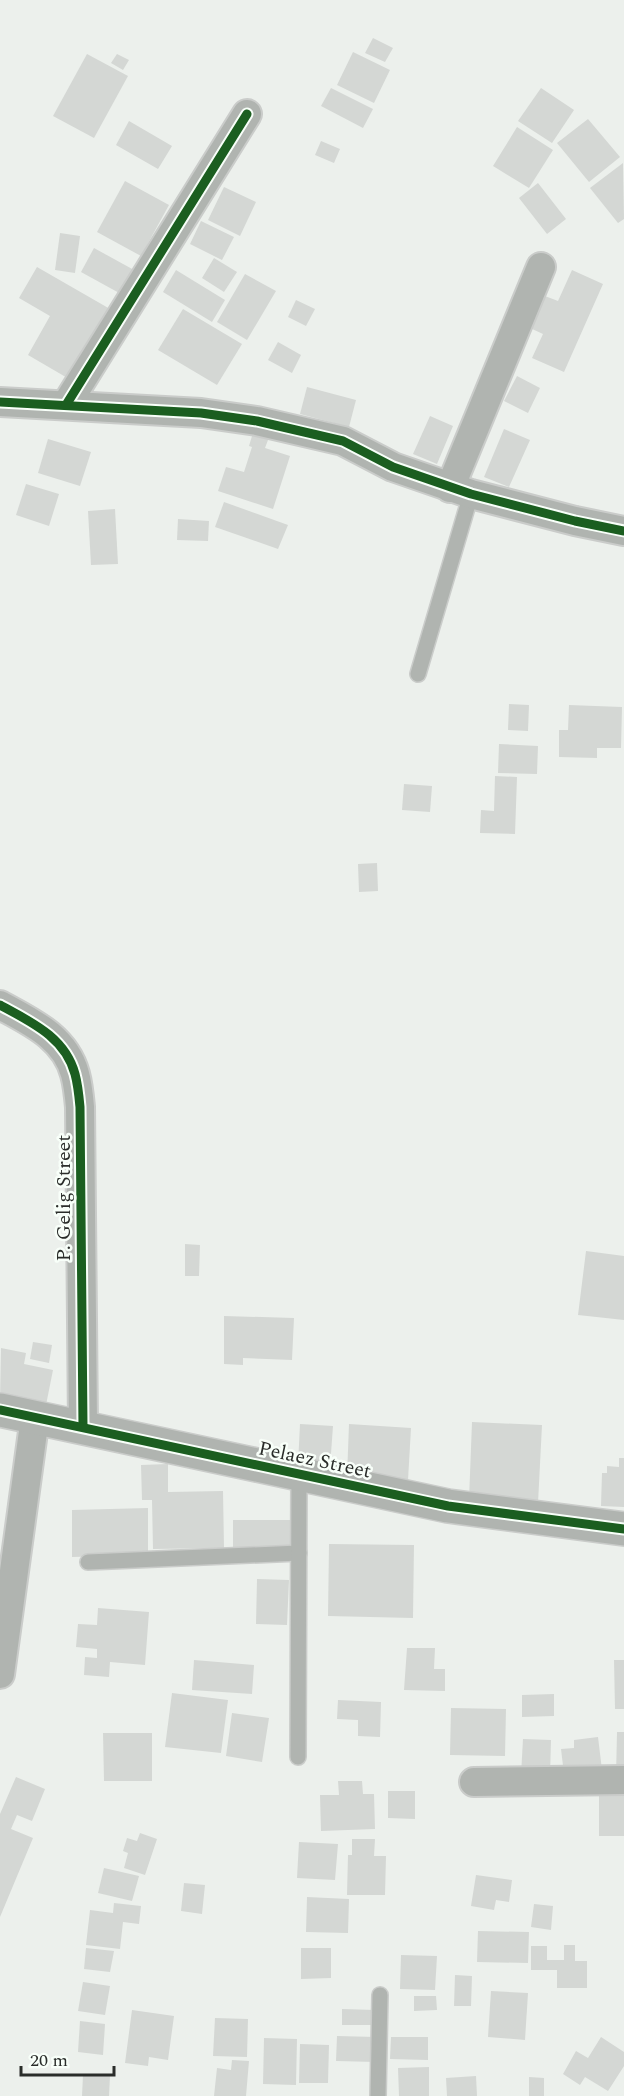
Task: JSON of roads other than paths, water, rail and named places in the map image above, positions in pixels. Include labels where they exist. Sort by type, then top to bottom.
[{"type":"street","points":[[66,405],[247,114]]},
{"type":"street","points":[[460,491],[541,267]]},
{"type":"street","points":[[0,402],[201,412],[303,431],[343,441],[393,467],[460,491],[575,521],[624,531]]},
{"type":"street","name":"P. Gelig Street","points":[[0,1005],[40,1026],[69,1058],[75,1075],[80,1107],[83,1428]]},
{"type":"street","name":"Pelaez Street","points":[[0,1410],[448,1506],[624,1529]]},
{"type":"street","points":[[0,1674],[4,1626],[35,1417]]},
{"type":"street","points":[[474,1782],[624,1780]]},
{"type":"lane","points":[[418,674],[460,491]]},
{"type":"lane","points":[[298,1757],[299,1474]]},
{"type":"lane","points":[[88,1562],[299,1553]]},
{"type":"lane","points":[[378,2096],[380,1995]]}]
